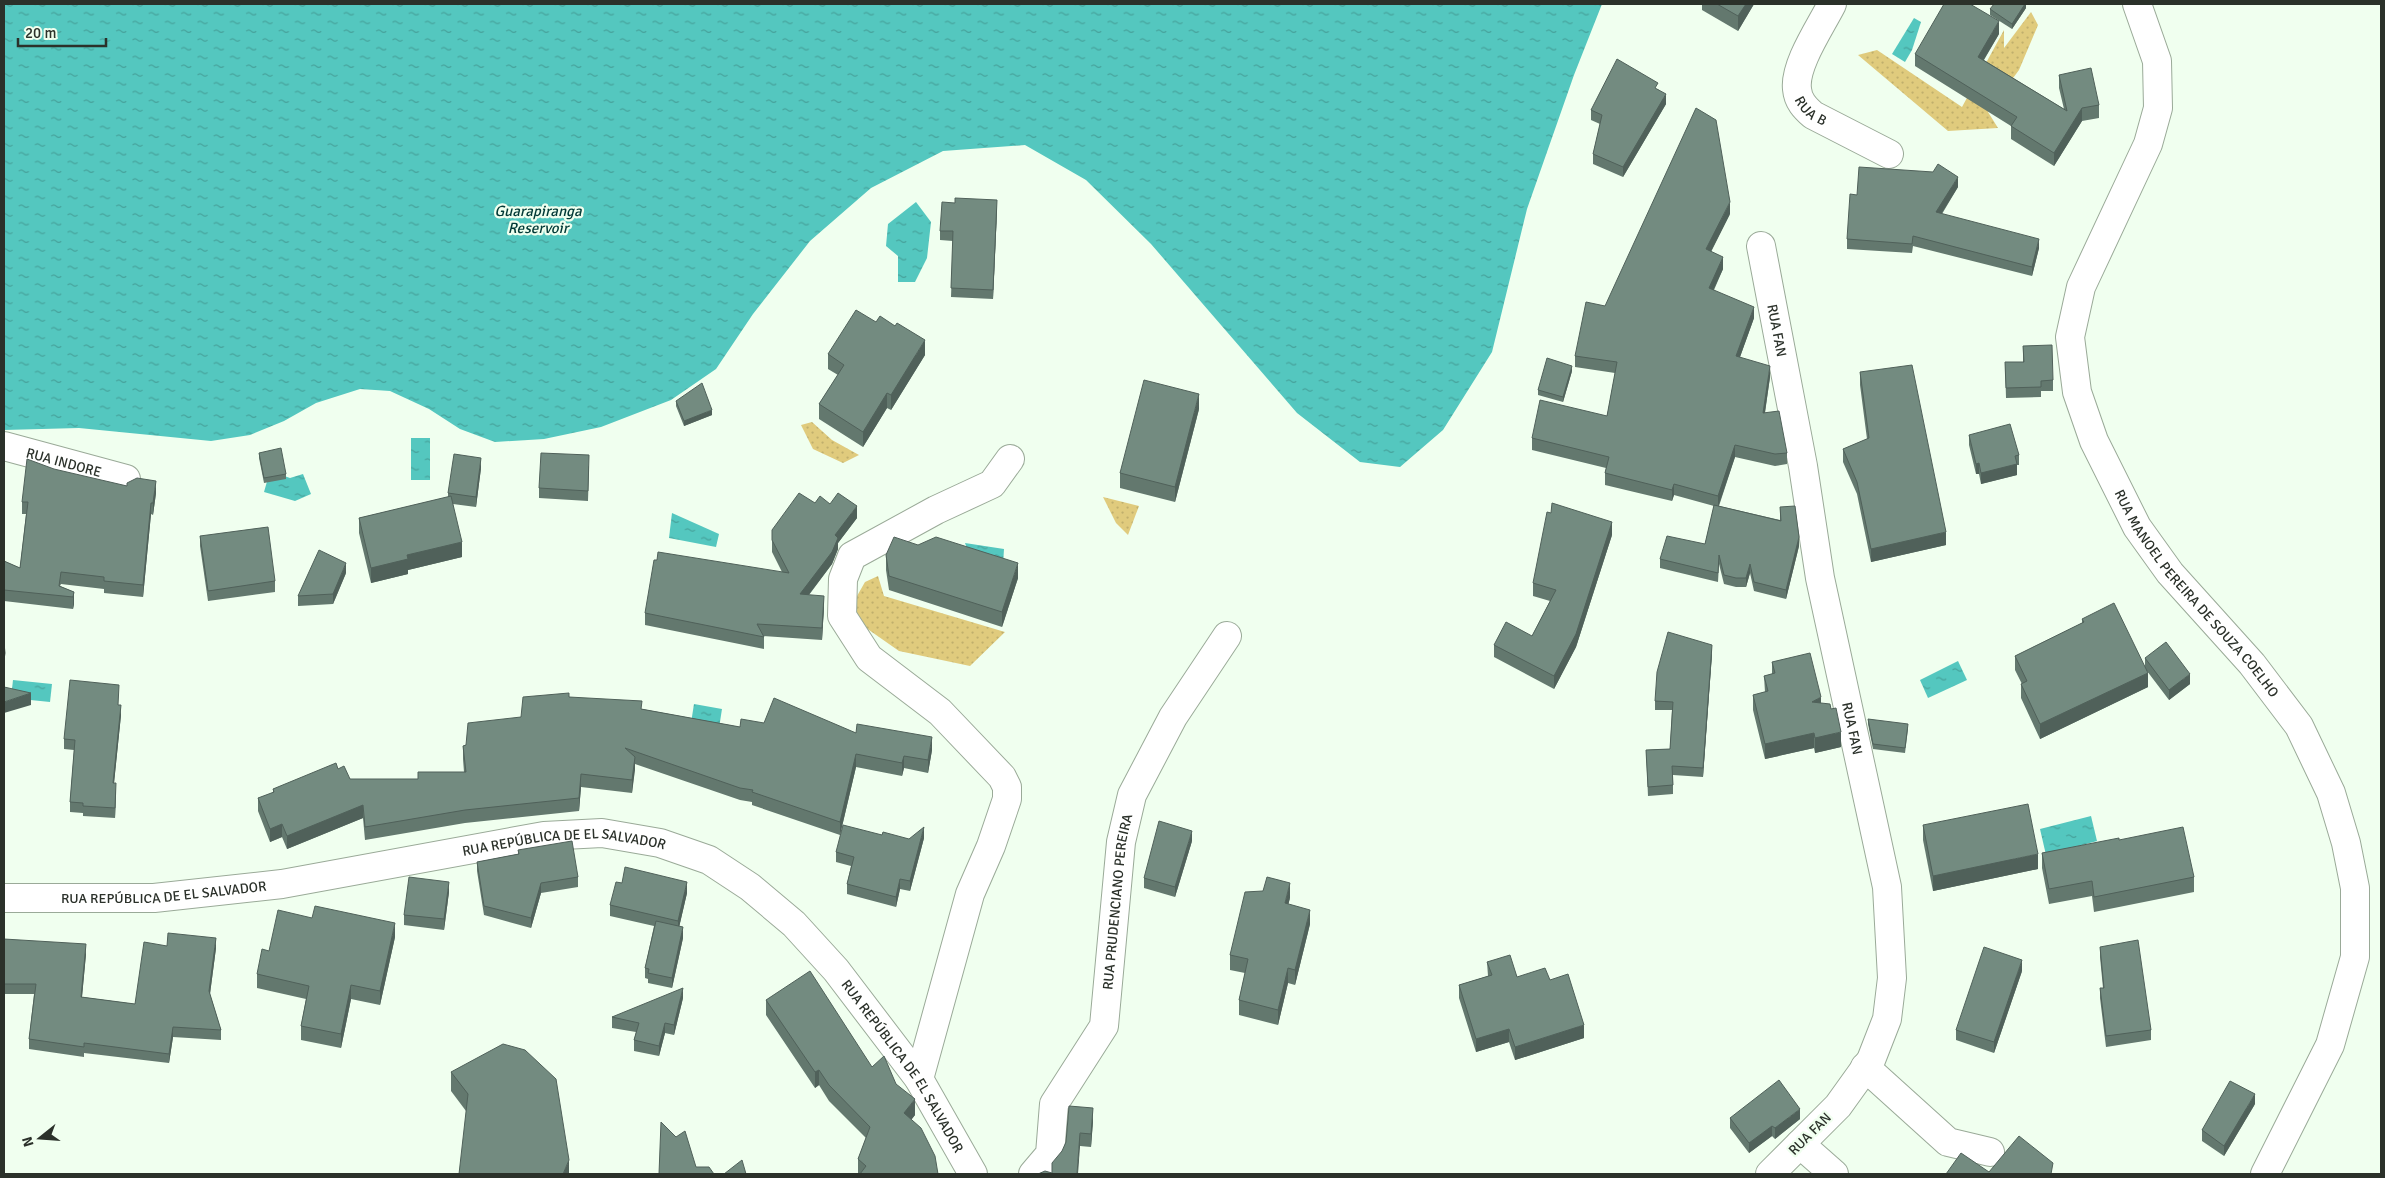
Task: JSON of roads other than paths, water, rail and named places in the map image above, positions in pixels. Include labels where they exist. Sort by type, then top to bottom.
[{"type":"street","name":"RUA B","points":[[1832,4],[1801,66],[1797,88],[1799,97],[1803,105],[1813,115],[1889,154]]},
{"type":"street","name":"RUA MANOEL PEREIRA DE SOUZA COELHO","points":[[2137,4],[2157,61],[2158,108],[2148,144],[2081,286],[2070,337],[2077,392],[2094,441],[2137,527],[2170,573],[2252,664],[2299,726],[2331,793],[2346,842],[2355,888],[2355,958],[2330,1045],[2265,1174]]},
{"type":"street","name":"RUA FAN","points":[[1761,246],[1803,466],[1820,578],[1887,887],[1892,978],[1887,1019],[1871,1060],[1838,1106],[1770,1174]]},
{"type":"street","name":"RUA INDORE","points":[[4,446],[126,479]]},
{"type":"street","points":[[919,1079],[970,894],[1007,799],[1007,787],[1002,777],[940,712],[869,658],[842,616],[842,579],[852,556],[936,510],[992,484],[1010,459]]},
{"type":"street","name":"RUA PRUDENCIANO PEREIRA","points":[[1033,1174],[1050,1154],[1054,1104],[1104,1026],[1121,842],[1132,795],[1173,717],[1227,636]]},
{"type":"street","name":"RUA REPÚBLICA DE EL SALVADOR","points":[[4,898],[154,898],[282,884],[544,836],[602,833],[660,843],[709,860],[750,887],[794,924],[836,970],[919,1079],[973,1174]]},
{"type":"street","points":[[1865,1067],[1948,1142],[1990,1152]]},
{"type":"street","points":[[1800,1144],[1834,1174]]},
{"type":"water","name":"Guarapiranga Reservoir","points":[[4,4],[1602,4],[1574,75],[1527,209],[1492,352],[1443,430],[1400,467],[1360,462],[1297,413],[1151,244],[1086,180],[1025,145],[943,151],[871,188],[810,241],[753,314],[716,369],[671,400],[601,427],[544,439],[495,442],[460,429],[429,409],[390,391],[360,389],[316,403],[284,421],[250,435],[211,441],[79,428],[4,430]]},
{"type":"water","points":[[1914,18],[1921,22],[1912,50],[1905,62],[1892,54]]},
{"type":"water","points":[[916,202],[931,222],[927,258],[915,282],[898,282],[898,256],[886,246],[888,224]]},
{"type":"water","points":[[411,438],[430,438],[430,480],[411,480]]},
{"type":"water","points":[[270,471],[290,478],[303,474],[311,494],[295,501],[264,492]]},
{"type":"water","points":[[672,513],[719,534],[716,547],[669,538]]},
{"type":"water","points":[[965,543],[1004,549],[1003,566],[970,556]]},
{"type":"water","points":[[1958,661],[1967,680],[1928,698],[1920,680]]},
{"type":"water","points":[[13,680],[52,684],[50,702],[11,698]]},
{"type":"water","points":[[694,704],[722,709],[719,728],[691,723]]},
{"type":"water","points":[[2091,816],[2097,841],[2046,855],[2040,829]]}]
